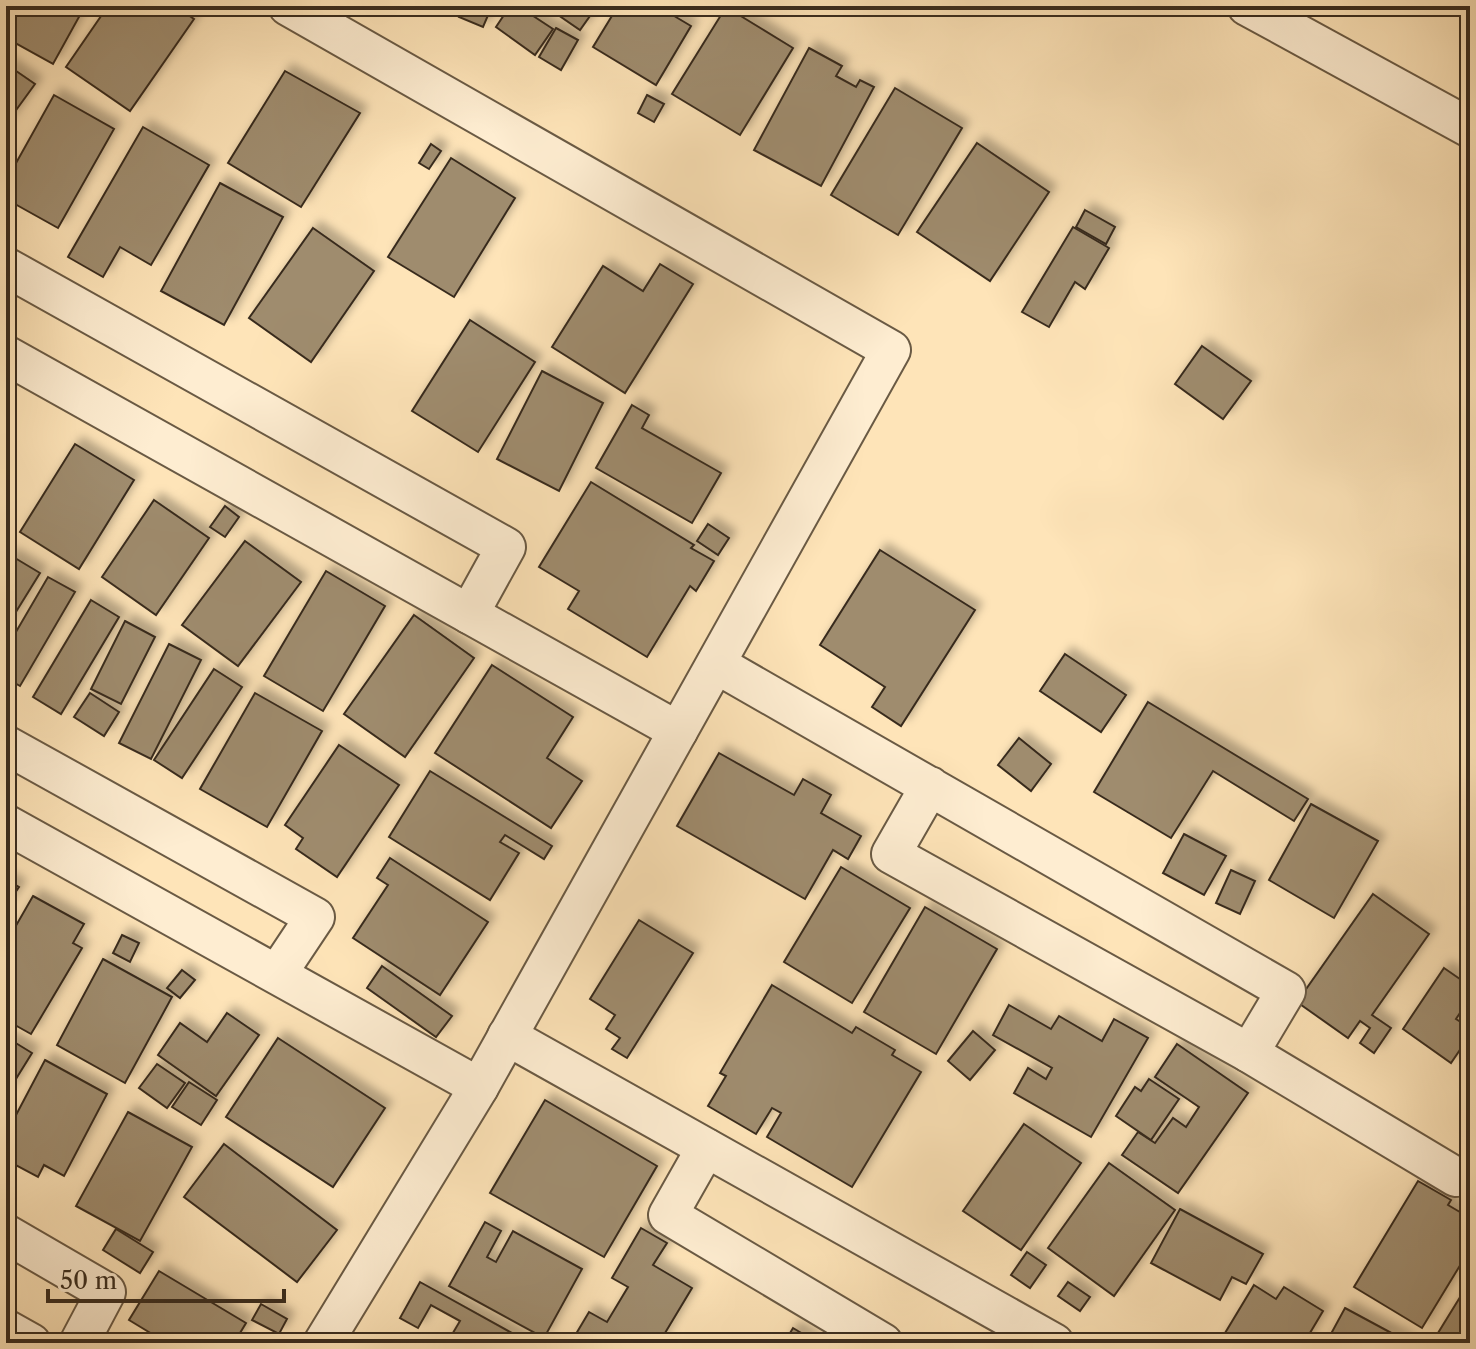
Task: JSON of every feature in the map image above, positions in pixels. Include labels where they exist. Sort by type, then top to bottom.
[{"type":"street","points":[[288,6],[891,350],[479,1087],[323,1343]]},
{"type":"street","points":[[1247,6],[1470,128]]},
{"type":"street","points":[[6,267],[506,547],[469,614]]},
{"type":"street","points":[[6,355],[678,731]]},
{"type":"street","points":[[716,664],[1286,991],[1249,1053]]},
{"type":"street","points":[[6,745],[315,917],[277,974]]},
{"type":"street","points":[[930,786],[891,854],[1465,1171]]},
{"type":"street","points":[[6,824],[479,1087]]},
{"type":"street","points":[[507,1036],[1054,1343]]},
{"type":"street","points":[[706,1148],[668,1215],[883,1343]]},
{"type":"street","points":[[6,1234],[106,1292],[79,1343]]},
{"type":"street","points":[[6,1329],[31,1343]]},
{"type":"building","points":[[6,6],[85,6],[53,64],[6,38]]},
{"type":"building","points":[[108,6],[175,6],[194,19],[130,111],[66,67]]},
{"type":"building","points":[[464,6],[492,6],[483,27],[459,17]]},
{"type":"building","points":[[510,6],[518,6],[553,29],[535,55],[496,27]]},
{"type":"building","points":[[545,6],[597,6],[580,30]]},
{"type":"building","points":[[618,6],[646,6],[660,15],[664,10],[691,26],[656,85],[593,47]]},
{"type":"building","points":[[726,7],[793,48],[740,135],[672,94]]},
{"type":"building","points":[[556,28],[578,40],[561,70],[539,57]]},
{"type":"building","points":[[809,48],[842,66],[836,76],[856,87],[860,80],[874,87],[821,186],[754,150]]},
{"type":"building","points":[[6,64],[35,84],[6,124]]},
{"type":"building","points":[[285,71],[360,113],[301,207],[228,163]]},
{"type":"building","points":[[895,88],[962,128],[898,235],[831,195]]},
{"type":"building","points":[[54,95],[114,129],[58,228],[6,199],[6,181]]},
{"type":"building","points":[[647,95],[664,104],[654,122],[638,113]]},
{"type":"building","points":[[143,127],[209,165],[151,265],[120,247],[103,277],[68,257]]},
{"type":"building","points":[[977,143],[1049,192],[990,281],[917,232]]},
{"type":"building","points":[[431,144],[441,151],[429,169],[419,163]]},
{"type":"building","points":[[451,158],[515,198],[454,297],[388,257]]},
{"type":"building","points":[[220,183],[283,217],[224,325],[161,291]]},
{"type":"building","points":[[1085,210],[1115,227],[1106,244],[1076,227]]},
{"type":"building","points":[[1073,227],[1109,248],[1085,289],[1075,282],[1049,327],[1022,312]]},
{"type":"building","points":[[313,228],[374,271],[311,362],[249,318]]},
{"type":"building","points":[[660,264],[693,284],[625,393],[552,347],[603,266],[643,291]]},
{"type":"building","points":[[470,320],[535,362],[478,452],[412,411]]},
{"type":"building","points":[[1202,346],[1251,381],[1223,419],[1175,384]]},
{"type":"building","points":[[542,371],[603,403],[559,491],[497,459]]},
{"type":"building","points":[[632,405],[649,415],[642,428],[721,473],[692,523],[596,468]]},
{"type":"building","points":[[75,444],[134,480],[79,569],[20,532]]},
{"type":"building","points":[[591,482],[694,545],[691,548],[714,561],[696,591],[690,586],[647,657],[568,609],[579,591],[539,567]]},
{"type":"building","points":[[154,500],[209,538],[156,615],[102,577]]},
{"type":"building","points":[[225,506],[239,517],[225,537],[210,527]]},
{"type":"building","points":[[708,524],[729,538],[718,555],[697,541]]},
{"type":"building","points":[[245,541],[301,582],[238,666],[182,625]]},
{"type":"building","points":[[880,550],[975,610],[901,726],[872,707],[885,687],[820,645]]},
{"type":"building","points":[[10,555],[40,573],[6,628],[6,562]]},
{"type":"building","points":[[326,571],[385,606],[323,711],[264,676]]},
{"type":"building","points":[[48,577],[75,592],[20,686],[6,678],[6,649]]},
{"type":"building","points":[[91,600],[119,617],[61,714],[33,697]]},
{"type":"building","points":[[414,615],[474,658],[405,757],[344,714]]},
{"type":"building","points":[[125,621],[155,637],[121,704],[91,689]]},
{"type":"building","points":[[169,644],[201,660],[151,759],[119,743]]},
{"type":"building","points":[[1065,654],[1126,695],[1101,732],[1040,691]]},
{"type":"building","points":[[492,665],[573,717],[547,758],[582,781],[551,828],[435,753]]},
{"type":"building","points":[[214,669],[242,687],[182,778],[154,760]]},
{"type":"building","points":[[90,693],[119,712],[104,736],[74,717]]},
{"type":"building","points":[[255,693],[322,731],[267,827],[200,789]]},
{"type":"building","points":[[1148,702],[1308,799],[1294,821],[1213,771],[1171,838],[1094,792]]},
{"type":"building","points":[[1019,738],[1051,764],[1031,791],[998,765]]},
{"type":"building","points":[[339,745],[399,785],[337,877],[296,849],[303,838],[285,825]]},
{"type":"building","points":[[719,753],[794,795],[803,779],[831,795],[821,813],[861,836],[848,859],[833,850],[805,899],[677,826]]},
{"type":"building","points":[[430,771],[552,846],[544,859],[505,835],[500,842],[519,853],[490,900],[389,837]]},
{"type":"building","points":[[1311,804],[1378,841],[1334,918],[1269,880]]},
{"type":"building","points":[[1184,834],[1226,856],[1204,895],[1163,873]]},
{"type":"building","points":[[390,858],[488,922],[440,995],[353,938],[388,885],[377,878]]},
{"type":"building","points":[[841,867],[910,908],[852,1003],[784,962]]},
{"type":"building","points":[[1231,870],[1255,881],[1240,914],[1216,903]]},
{"type":"building","points":[[6,879],[19,887],[6,906]]},
{"type":"building","points":[[1373,894],[1429,934],[1372,1015],[1391,1028],[1374,1053],[1360,1043],[1370,1028],[1360,1021],[1348,1038],[1297,1002]]},
{"type":"building","points":[[33,896],[84,924],[73,943],[82,948],[31,1034],[6,1020],[6,943]]},
{"type":"building","points":[[925,907],[997,949],[936,1054],[864,1012]]},
{"type":"building","points":[[639,920],[693,953],[627,1058],[612,1049],[620,1038],[606,1029],[615,1015],[590,999]]},
{"type":"building","points":[[122,935],[139,943],[130,962],[113,953]]},
{"type":"building","points":[[103,959],[172,997],[125,1083],[57,1045]]},
{"type":"building","points":[[382,966],[452,1016],[436,1037],[367,988]]},
{"type":"building","points":[[1444,968],[1470,986],[1470,998],[1456,1019],[1470,1028],[1470,1035],[1451,1063],[1403,1029]]},
{"type":"building","points":[[182,970],[195,980],[180,998],[167,988]]},
{"type":"building","points":[[772,985],[852,1033],[856,1027],[895,1050],[892,1055],[921,1072],[852,1187],[767,1137],[781,1113],[772,1108],[756,1134],[708,1106],[726,1076],[720,1073]]},
{"type":"building","points":[[1009,1005],[1051,1029],[1059,1016],[1102,1041],[1114,1019],[1148,1038],[1091,1137],[1014,1093],[1028,1068],[1046,1079],[1052,1068],[993,1035]]},
{"type":"building","points":[[227,1013],[259,1035],[216,1096],[158,1055],[180,1023],[207,1042]]},
{"type":"building","points":[[973,1031],[995,1050],[970,1080],[948,1061]]},
{"type":"building","points":[[6,1037],[32,1053],[6,1095]]},
{"type":"building","points":[[278,1038],[385,1108],[333,1187],[226,1117]]},
{"type":"building","points":[[1177,1044],[1248,1093],[1178,1193],[1122,1155],[1138,1132],[1155,1143],[1173,1118],[1186,1127],[1199,1107],[1155,1077]]},
{"type":"building","points":[[45,1060],[107,1094],[64,1176],[44,1165],[38,1177],[6,1160],[6,1134]]},
{"type":"building","points":[[157,1064],[185,1083],[167,1108],[139,1088]]},
{"type":"building","points":[[1149,1079],[1179,1099],[1151,1140],[1116,1116],[1135,1087],[1141,1091]]},
{"type":"building","points":[[189,1082],[217,1100],[201,1125],[172,1107]]},
{"type":"building","points":[[545,1100],[657,1166],[604,1257],[490,1193]]},
{"type":"building","points":[[128,1112],[192,1147],[140,1241],[76,1206]]},
{"type":"building","points":[[1024,1124],[1081,1163],[1021,1250],[963,1211]]},
{"type":"building","points":[[224,1144],[337,1230],[297,1282],[184,1197]]},
{"type":"building","points":[[1109,1163],[1175,1210],[1114,1296],[1048,1248]]},
{"type":"building","points":[[1418,1181],[1451,1200],[1448,1205],[1470,1218],[1470,1249],[1422,1328],[1354,1287]]},
{"type":"building","points":[[1180,1209],[1263,1254],[1246,1284],[1232,1277],[1220,1300],[1151,1263]]},
{"type":"building","points":[[485,1222],[501,1231],[487,1257],[496,1262],[513,1231],[582,1269],[544,1338],[449,1286]]},
{"type":"building","points":[[641,1228],[667,1243],[653,1265],[692,1288],[659,1343],[580,1343],[573,1339],[589,1312],[607,1322],[628,1287],[612,1278]]},
{"type":"building","points":[[116,1229],[153,1252],[140,1273],[103,1250]]},
{"type":"building","points":[[1027,1252],[1046,1265],[1030,1288],[1011,1275]]},
{"type":"building","points":[[159,1271],[246,1323],[234,1343],[167,1343],[129,1320]]},
{"type":"building","points":[[1470,1281],[1470,1343],[1454,1343],[1438,1333]]},
{"type":"building","points":[[420,1282],[530,1343],[447,1343],[460,1321],[431,1305],[418,1328],[400,1318]]},
{"type":"building","points":[[1068,1282],[1090,1297],[1080,1311],[1058,1296]]},
{"type":"building","points":[[1254,1285],[1276,1299],[1284,1287],[1323,1311],[1304,1343],[1219,1343]]},
{"type":"building","points":[[261,1304],[287,1319],[279,1334],[252,1320]]},
{"type":"building","points":[[1345,1308],[1410,1343],[1326,1343]]},
{"type":"building","points":[[793,1328],[818,1343],[784,1343]]}]
